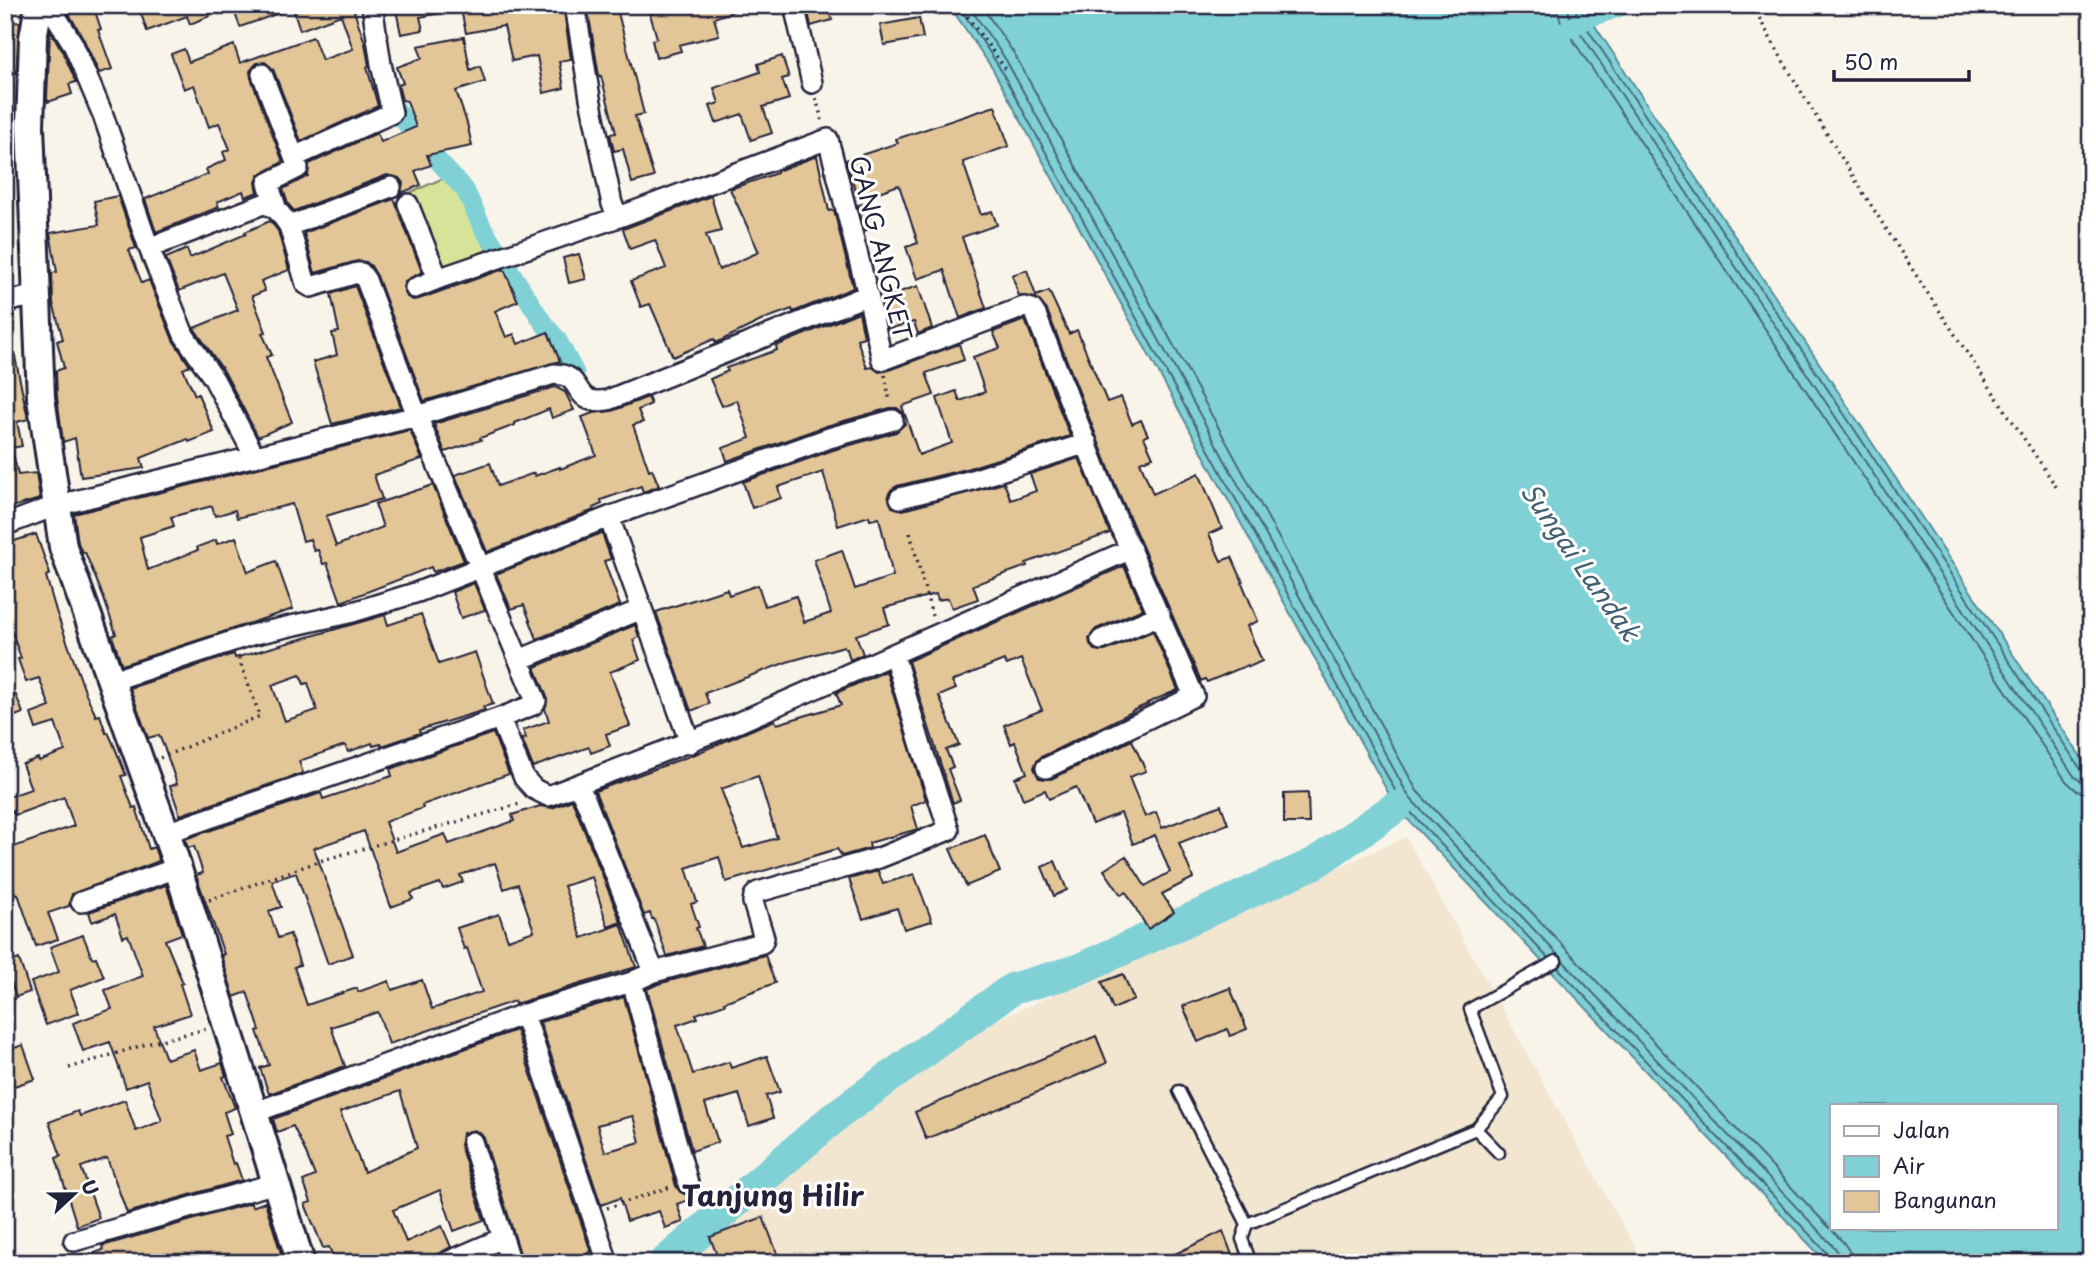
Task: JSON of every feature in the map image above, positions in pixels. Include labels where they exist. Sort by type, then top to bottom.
[{"type":"street","points":[[39,5],[33,38],[30,126],[41,398],[55,506],[67,564],[166,833],[302,1263]]},
{"type":"street","points":[[49,5],[73,44],[103,115],[149,248],[184,335],[215,379],[256,457]]},
{"type":"street","points":[[294,157],[392,113],[372,5]]},
{"type":"street","points":[[415,288],[618,217],[612,204],[590,98],[575,5]]},
{"type":"street","points":[[794,5],[812,83]]},
{"type":"street","points":[[166,833],[500,719],[533,705],[536,701],[417,416],[366,280],[361,273],[357,273],[311,287],[306,284],[268,183],[298,168],[262,74]]},
{"type":"street","name":"GANG ANGKET","points":[[618,217],[828,139],[868,295],[881,359],[1027,307],[1036,315],[1107,494],[1194,696],[1046,768]]},
{"type":"street","points":[[283,218],[391,187]]},
{"type":"street","points":[[149,248],[262,204],[269,204],[283,218]]},
{"type":"street","points":[[408,204],[438,279]]},
{"type":"street","points":[[5,302],[38,295]]},
{"type":"street","points":[[5,526],[55,506],[417,416],[554,374],[565,374],[572,379],[584,399],[594,403],[608,400],[868,295]]},
{"type":"street","points":[[111,681],[232,640],[354,612],[443,584],[609,517],[829,439],[893,420]]},
{"type":"street","points":[[900,498],[969,481],[1087,443]]},
{"type":"street","points":[[609,517],[690,743]]},
{"type":"street","points":[[500,719],[524,778],[534,789],[548,796],[690,743],[1131,549]]},
{"type":"street","points":[[519,660],[642,609]]},
{"type":"street","points":[[1101,640],[1160,615]]},
{"type":"street","points":[[253,1113],[524,1014],[632,982],[654,972],[762,943],[764,938],[753,902],[758,892],[879,858],[949,830],[894,655]]},
{"type":"street","points":[[578,785],[654,972]]},
{"type":"street","points":[[81,902],[177,868]]},
{"type":"street","points":[[632,982],[688,1183]]},
{"type":"street","points":[[524,1014],[608,1263]]},
{"type":"street","points":[[472,1142],[512,1263]]},
{"type":"street","points":[[74,1241],[275,1183]]},
{"type":"street","points":[[445,1263],[503,1238]]},
{"type":"lane","points":[[1247,1224],[1476,1129],[1503,1097],[1470,1009],[1556,961]]},
{"type":"lane","points":[[1179,1091],[1247,1224],[1242,1239],[1251,1263]]},
{"type":"lane","points":[[1476,1129],[1499,1153]]},
{"type":"path","points":[[959,5],[1007,71]]},
{"type":"path","points":[[1757,5],[1756,12],[1779,55],[1827,134],[1914,272],[2057,488]]},
{"type":"path","points":[[881,359],[893,420]]},
{"type":"path","points":[[910,533],[937,635]]},
{"type":"path","points":[[142,766],[260,716],[232,640]]},
{"type":"path","points":[[189,906],[323,860],[548,796]]},
{"type":"path","points":[[69,1068],[153,1042],[226,1024]]},
{"type":"path","points":[[592,1213],[688,1183]]},
{"type":"shaded area","points":[[1406,837],[1644,1263],[664,1263],[961,1036]]},
{"type":"green space","points":[[446,177],[473,216],[489,261],[438,279],[408,204],[407,194]]},
{"type":"water","name":"Sungai Landak","points":[[949,5],[1581,5],[2091,772],[2091,1263],[1827,1263],[1396,807],[992,68]]},
{"type":"building","points":[[64,5],[93,5],[101,29],[98,30],[112,69],[99,73]]},
{"type":"building","points":[[138,5],[213,7],[208,9],[210,16],[190,24],[187,16],[147,31]]},
{"type":"building","points":[[232,5],[360,5],[360,8],[354,11],[365,43],[367,67],[378,106],[301,141],[273,69],[265,62],[257,63],[250,71],[251,78],[283,162],[259,175],[256,182],[258,192],[245,197],[243,191],[217,202],[219,207],[156,232],[145,199],[208,174],[206,169],[226,160],[223,152],[230,149],[219,123],[209,127],[194,85],[184,89],[171,54],[184,49],[189,62],[234,45],[240,63],[313,37],[322,60],[353,49],[341,15],[300,30],[293,8],[240,27]]},
{"type":"building","points":[[395,5],[446,5],[447,12],[420,17],[423,30],[401,34]]},
{"type":"building","points":[[460,5],[563,5],[571,59],[559,61],[564,88],[544,93],[537,56],[512,61],[504,26],[466,33]]},
{"type":"building","points":[[587,5],[616,5],[644,114],[635,116],[654,177],[632,183],[623,149],[614,151],[610,134],[616,133],[599,76]]},
{"type":"building","points":[[692,5],[744,7],[714,18],[719,35],[679,45],[681,51],[656,58],[652,40],[657,38],[650,14]]},
{"type":"building","points":[[828,7],[832,20],[811,26],[808,12]]},
{"type":"building","points":[[919,18],[923,38],[884,45],[880,25]]},
{"type":"building","points":[[20,22],[16,73],[5,73],[5,23]]},
{"type":"building","points":[[50,31],[76,82],[69,84],[72,94],[48,102],[47,98]]},
{"type":"building","points":[[464,37],[470,70],[480,66],[485,82],[456,91],[472,146],[427,155],[431,165],[415,171],[421,185],[401,193],[403,183],[399,178],[387,175],[294,211],[288,204],[283,189],[308,176],[309,164],[377,133],[381,142],[416,127],[407,101],[402,100],[398,85],[403,83],[397,67],[422,58],[418,46]]},
{"type":"building","points":[[782,56],[789,77],[782,79],[789,99],[763,107],[772,133],[751,140],[742,114],[716,123],[710,106],[719,103],[714,88],[760,72],[758,64]]},
{"type":"building","points":[[995,106],[1009,146],[963,162],[981,215],[992,211],[997,225],[962,237],[986,308],[960,318],[944,270],[917,279],[906,247],[918,243],[899,185],[858,199],[846,160],[898,143],[896,139]]},
{"type":"building","points":[[817,156],[829,211],[834,210],[853,288],[793,312],[792,309],[767,318],[716,343],[714,339],[673,357],[650,304],[641,307],[631,281],[666,268],[655,240],[630,249],[623,229],[711,196],[721,231],[706,235],[719,270],[759,252],[730,189]]},
{"type":"building","points":[[118,196],[136,248],[129,250],[142,283],[149,280],[173,340],[190,366],[183,369],[195,395],[198,394],[214,432],[189,442],[188,439],[141,458],[144,468],[81,477],[75,438],[63,442],[57,397],[56,371],[64,368],[57,341],[63,339],[53,303],[52,273],[57,272],[50,233],[99,225],[94,201]]},
{"type":"building","points":[[394,199],[422,272],[405,281],[403,287],[407,297],[419,299],[504,269],[518,301],[495,311],[506,337],[514,334],[518,344],[548,332],[560,361],[424,401],[371,266],[357,261],[315,273],[304,233]]},
{"type":"building","points":[[867,203],[875,227],[864,231],[858,205]]},
{"type":"building","points":[[270,221],[278,231],[289,270],[261,281],[265,291],[252,296],[266,332],[262,333],[272,355],[266,357],[292,422],[258,437],[225,373],[194,328],[238,310],[223,273],[179,291],[166,258],[187,249],[190,258]]},
{"type":"building","points":[[579,254],[586,279],[569,283],[563,258]]},
{"type":"building","points":[[1027,270],[1036,296],[1049,291],[1069,334],[1077,330],[1107,402],[1121,397],[1132,424],[1141,420],[1148,435],[1144,437],[1153,457],[1140,462],[1153,494],[1199,473],[1222,528],[1209,534],[1221,561],[1232,557],[1243,582],[1258,621],[1247,626],[1262,661],[1207,682],[1205,679],[1201,681],[1117,489],[1047,310],[1036,298],[1019,296],[1012,275]]},
{"type":"building","points":[[355,286],[401,407],[332,424],[313,362],[337,355],[332,333],[339,332],[331,294]]},
{"type":"building","points":[[918,286],[932,328],[918,334],[914,322],[888,329],[881,298]]},
{"type":"building","points":[[859,312],[864,337],[857,339],[867,368],[872,367],[879,372],[959,344],[964,360],[926,373],[934,395],[902,406],[919,455],[952,443],[937,398],[956,391],[960,401],[985,392],[973,357],[1000,348],[993,332],[1025,320],[1070,436],[966,469],[897,486],[888,495],[892,507],[903,510],[1004,483],[1011,500],[1036,491],[1030,474],[1079,458],[1110,533],[973,585],[978,599],[952,608],[948,598],[938,600],[936,594],[884,608],[889,624],[856,635],[863,654],[850,660],[844,646],[787,662],[705,693],[709,704],[691,711],[656,612],[727,589],[729,595],[758,585],[765,606],[796,596],[804,622],[831,613],[814,560],[842,550],[855,589],[893,576],[879,518],[870,520],[869,516],[838,526],[823,472],[778,487],[781,498],[752,508],[743,482],[833,450],[896,432],[905,424],[902,412],[897,408],[890,408],[826,426],[727,461],[723,448],[750,438],[737,400],[722,406],[710,379],[728,371],[726,368],[777,350],[776,346]]},
{"type":"building","points":[[12,342],[28,419],[17,422],[22,446],[12,448],[18,475],[36,473],[40,499],[5,509],[5,343]]},
{"type":"building","points":[[555,387],[565,392],[574,410],[552,418],[549,409],[480,438],[481,440],[445,452],[434,424]]},
{"type":"building","points":[[648,397],[651,404],[638,410],[643,422],[633,425],[649,470],[652,469],[659,486],[643,492],[641,486],[601,500],[602,504],[593,508],[594,510],[487,552],[455,475],[490,463],[498,486],[534,473],[535,476],[560,469],[596,455],[582,417],[612,411]]},
{"type":"building","points":[[410,430],[422,459],[374,475],[382,499],[326,516],[336,546],[383,527],[375,504],[433,485],[464,561],[433,572],[431,567],[341,602],[327,563],[323,564],[310,539],[303,541],[292,504],[237,518],[235,510],[215,516],[212,506],[171,517],[174,526],[140,537],[148,570],[198,550],[197,547],[236,537],[248,572],[276,561],[293,609],[122,665],[112,636],[116,634],[103,596],[85,552],[82,552],[78,543],[74,514]]},
{"type":"building","points":[[602,533],[611,559],[604,561],[620,605],[537,639],[524,605],[511,609],[496,574]]},
{"type":"building","points":[[36,534],[50,574],[46,576],[56,611],[86,694],[96,716],[100,715],[106,733],[108,732],[113,743],[126,775],[121,776],[133,808],[136,807],[149,849],[154,847],[159,861],[72,894],[69,906],[48,913],[58,939],[36,946],[18,894],[16,895],[8,875],[5,876],[5,850],[74,826],[64,797],[15,815],[13,811],[5,814],[5,798],[31,789],[22,764],[65,751],[55,723],[36,729],[31,714],[50,707],[39,678],[26,682],[10,627],[5,629],[5,544]]},
{"type":"building","points":[[1124,566],[1143,609],[1096,629],[1089,638],[1090,644],[1094,650],[1105,651],[1153,631],[1178,690],[1041,757],[1034,768],[1039,778],[1051,779],[1132,740],[1146,771],[1129,777],[1145,817],[1156,812],[1162,828],[1221,805],[1228,824],[1179,843],[1193,878],[1162,894],[1174,912],[1148,929],[1126,892],[1121,895],[1104,870],[1126,856],[1145,886],[1170,872],[1155,835],[1133,844],[1121,813],[1092,824],[1076,787],[1049,799],[1045,790],[1023,799],[1015,778],[1027,773],[1015,742],[1011,744],[1004,725],[1042,710],[1021,659],[1007,665],[1004,660],[952,681],[956,689],[939,696],[959,745],[946,750],[953,767],[948,769],[960,800],[953,803],[908,661]]},
{"type":"building","points":[[474,583],[485,610],[461,618],[452,592]]},
{"type":"building","points":[[421,614],[439,664],[475,652],[493,704],[483,707],[485,710],[419,730],[420,733],[382,746],[373,746],[372,743],[348,752],[345,745],[299,761],[303,773],[180,815],[170,786],[177,784],[166,752],[159,735],[148,738],[130,688],[234,654],[235,658],[385,615],[388,625]],"holes":[[[300,675],[304,684],[308,683],[317,710],[285,721],[272,685]]]},
{"type":"building","points":[[635,625],[639,637],[633,640],[640,660],[610,672],[630,726],[606,734],[610,746],[591,753],[589,747],[533,767],[522,739],[526,738],[523,730],[549,721],[545,709],[547,697],[535,667]]},
{"type":"building","points":[[886,671],[926,800],[911,806],[918,829],[869,843],[870,848],[842,856],[837,849],[726,882],[719,857],[686,868],[697,902],[691,904],[703,946],[667,956],[654,919],[650,913],[644,915],[595,791],[695,754],[775,720],[777,724],[841,705],[836,693]],"holes":[[[758,776],[777,838],[743,848],[721,789]]]},
{"type":"building","points":[[16,695],[23,713],[5,720],[5,699]]},
{"type":"building","points":[[493,733],[509,774],[422,805],[423,808],[385,822],[396,852],[445,834],[449,844],[514,821],[512,815],[540,806],[552,808],[572,800],[621,922],[608,927],[592,877],[564,886],[582,938],[621,924],[636,967],[515,1004],[514,1001],[389,1044],[378,1012],[331,1027],[345,1066],[269,1094],[260,1068],[269,1065],[257,1031],[260,1030],[247,992],[234,997],[221,955],[224,954],[196,875],[203,873],[194,846],[188,848],[185,839],[321,793],[323,799],[392,776],[390,769]],"holes":[[[364,831],[391,907],[413,899],[411,893],[440,883],[443,889],[463,882],[460,875],[495,863],[504,889],[518,884],[534,931],[508,940],[499,914],[457,928],[482,992],[432,1009],[422,980],[392,990],[389,981],[358,992],[357,988],[307,1005],[294,967],[300,965],[290,934],[278,938],[269,911],[281,907],[272,881],[296,873],[328,964],[353,955],[314,848]]]},
{"type":"building","points":[[1308,793],[1309,823],[1284,823],[1284,794]]},
{"type":"building","points":[[985,835],[1000,872],[966,886],[950,849]]},
{"type":"building","points":[[1055,861],[1067,890],[1054,896],[1042,867]]},
{"type":"building","points":[[878,871],[883,884],[914,874],[932,921],[904,929],[897,908],[863,919],[849,879]]},
{"type":"building","points":[[166,885],[182,934],[165,940],[183,983],[180,984],[190,1014],[154,1026],[166,1059],[194,1050],[201,1070],[222,1063],[226,1076],[223,1077],[235,1108],[224,1112],[231,1134],[224,1136],[233,1164],[236,1163],[242,1180],[127,1213],[107,1158],[81,1167],[99,1218],[77,1226],[56,1158],[61,1156],[49,1122],[78,1111],[80,1116],[125,1100],[136,1131],[162,1121],[147,1080],[126,1088],[110,1042],[83,1051],[73,1023],[112,1009],[105,990],[143,976],[128,935],[123,937],[115,914],[92,922],[89,912]]},
{"type":"building","points":[[83,935],[92,958],[96,957],[104,977],[70,990],[79,1013],[46,1025],[31,982],[59,972],[50,947]]},
{"type":"building","points":[[765,955],[775,983],[696,1014],[698,1018],[677,1025],[693,1074],[729,1062],[731,1068],[767,1056],[780,1092],[766,1096],[773,1118],[749,1126],[739,1094],[705,1104],[718,1142],[692,1151],[647,989]]},
{"type":"building","points":[[19,959],[30,992],[16,997],[5,964]]},
{"type":"building","points":[[1123,974],[1134,1000],[1113,1009],[1102,982]]},
{"type":"building","points":[[1230,988],[1247,1029],[1230,1036],[1227,1029],[1198,1042],[1183,1006]]},
{"type":"building","points":[[624,997],[676,1186],[689,1200],[677,1204],[683,1222],[665,1228],[659,1211],[627,1221],[620,1198],[601,1205],[540,1022]],"holes":[[[633,1116],[640,1142],[605,1152],[597,1125]]]},
{"type":"building","points":[[516,1030],[591,1252],[580,1257],[582,1263],[523,1263],[484,1138],[474,1130],[463,1133],[460,1145],[484,1220],[454,1231],[440,1190],[393,1210],[406,1242],[442,1226],[451,1247],[436,1255],[433,1263],[336,1263],[329,1247],[323,1248],[305,1204],[311,1202],[303,1181],[315,1176],[305,1151],[293,1126],[277,1132],[273,1119]],"holes":[[[400,1091],[417,1148],[364,1172],[340,1112]]]},
{"type":"building","points":[[1096,1036],[1107,1063],[926,1139],[915,1112]]},
{"type":"building","points":[[23,1045],[35,1079],[5,1089],[5,1051]]},
{"type":"building","points":[[265,1202],[284,1263],[74,1263],[103,1250],[102,1246],[251,1203],[252,1207]]},
{"type":"building","points":[[763,1217],[781,1263],[720,1263],[710,1237]]},
{"type":"building","points":[[1223,1231],[1235,1263],[1156,1263]]},
{"type":"waterway","points":[[1566,30],[1589,18],[1626,5]]},
{"type":"waterway","points":[[389,94],[389,99],[415,136],[465,190],[483,228],[544,324],[557,339],[575,373]]},
{"type":"waterway","points":[[664,1263],[837,1115],[1012,989],[1075,971],[1315,863],[1396,807]]},
{"type":"district","name":"Tanjung Hilir","points":[[773,1196]]}]
